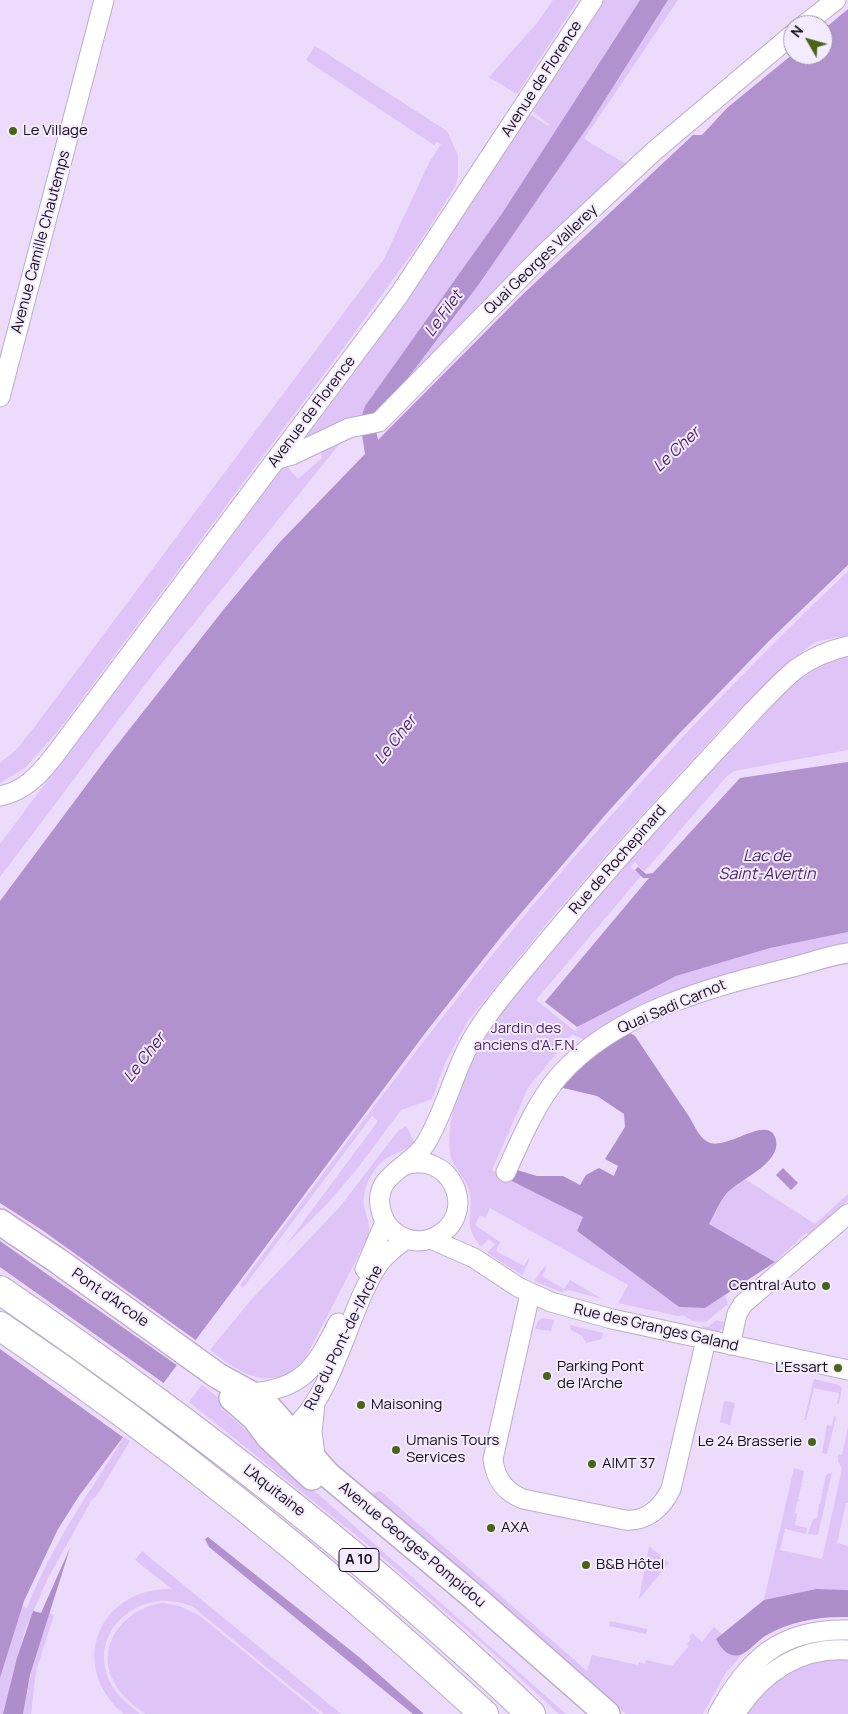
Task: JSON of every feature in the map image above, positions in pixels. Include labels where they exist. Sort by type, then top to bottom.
[{"type":"highway","name":"L'Aquitaine","points":[[0,1290],[184,1422],[361,1561],[531,1714]]},
{"type":"highway","name":"L'Aquitaine","points":[[0,1326],[166,1446],[340,1586],[484,1714]]},
{"type":"main road","name":"Pont d'Arcole","points":[[0,1222],[87,1281],[215,1380]]},
{"type":"main road","name":"Pont d'Arcole","points":[[0,1233],[215,1380]]},
{"type":"main road","name":"Avenue Georges Pompidou","points":[[215,1380],[249,1393],[269,1408],[316,1462],[607,1714]]},
{"type":"main road","name":"Avenue Georges Pompidou","points":[[215,1380],[255,1418],[269,1438],[291,1459],[585,1714]]},
{"type":"street","name":"Avenue Camille Chautemps","points":[[0,397],[104,0]]},
{"type":"street","name":"Avenue de Florence","points":[[0,796],[26,785],[45,768],[399,295],[593,0]]},
{"type":"street","points":[[817,15],[836,0]]},
{"type":"street","name":"Quai Georges Vallerey","points":[[277,458],[292,455],[350,428],[379,422],[543,255],[654,152],[783,42]]},
{"type":"street","name":"Rue de Rochepinard","points":[[385,1222],[380,1208],[380,1193],[390,1175],[419,1153],[440,1119],[458,1065],[480,1026],[604,874],[691,778],[784,680],[813,659],[848,646]]},
{"type":"street","name":"Quai Sadi Carnot","points":[[506,1172],[542,1100],[560,1076],[588,1048],[624,1024],[740,979],[848,953]]},
{"type":"street","name":"Rue de Rochepinard","points":[[440,1119],[438,1149],[446,1174],[457,1192],[456,1214]]},
{"type":"street","points":[[402,1166],[425,1163],[436,1167],[446,1174]]},
{"type":"street","points":[[385,1222],[394,1232],[406,1239],[418,1241],[430,1239],[446,1230],[456,1214]]},
{"type":"street","name":"Rue des Granges Galand","points":[[456,1214],[462,1239],[474,1258]]},
{"type":"street","points":[[730,1345],[735,1322],[743,1304],[848,1214]]},
{"type":"street","name":"Rue du Pont-de-l'Arche","points":[[249,1393],[282,1388],[297,1381],[316,1365],[378,1242],[385,1222]]},
{"type":"street","name":"Rue du Pont-de-l'Arche","points":[[290,1431],[300,1422],[316,1400],[374,1272],[383,1258],[406,1239]]},
{"type":"street","name":"Rue des Granges Galand","points":[[430,1239],[474,1258],[530,1294],[582,1311],[848,1370]]},
{"type":"street","points":[[530,1294],[493,1459],[500,1481],[510,1492],[523,1499],[624,1520],[638,1519],[654,1511],[666,1498],[671,1489],[706,1340]]},
{"type":"street","points":[[316,1400],[312,1432],[316,1462]]},
{"type":"street","points":[[255,1418],[278,1433],[290,1431]]},
{"type":"street","points":[[718,1714],[745,1671],[773,1648],[787,1641],[816,1632],[848,1630]]},
{"type":"street","points":[[735,1714],[759,1683],[783,1664],[808,1653],[848,1650]]},
{"type":"green space","points":[[553,0],[578,0],[517,94],[489,77],[537,23]]},
{"type":"green space","points":[[604,0],[640,0],[501,215],[365,406],[360,421],[302,439],[412,291],[530,114],[548,126],[550,125],[532,111]]},
{"type":"green space","points":[[668,0],[678,0],[584,139],[629,166],[383,411],[479,284],[589,125]]},
{"type":"green space","points":[[315,46],[447,131],[458,155],[458,177],[455,187],[420,242],[342,350],[58,731],[25,768],[0,783],[0,763],[16,750],[36,725],[384,259],[429,163],[441,144],[437,142],[434,145],[306,60]]},
{"type":"green space","points":[[342,441],[157,669],[0,877],[0,844],[280,469],[286,465],[298,479],[322,458],[320,449]]},
{"type":"green space","points":[[848,571],[848,635],[815,642],[786,664],[717,733],[628,830],[552,917],[467,1022],[445,1063],[432,1099],[401,1110],[357,1169],[326,1205],[286,1245],[378,1121],[372,1116],[243,1288],[240,1285],[384,1093],[458,997],[534,904],[609,817],[686,733]]},
{"type":"green space","name":"Jardin des anciens d'A.F.N.","points":[[848,654],[848,750],[734,771],[727,776],[644,872],[635,862],[630,867],[641,876],[536,1000],[575,1031],[584,1022],[676,976],[770,948],[848,932],[848,943],[758,965],[696,986],[586,1041],[572,1034],[528,1088],[492,1170],[583,1217],[577,1231],[679,1307],[705,1308],[725,1295],[728,1304],[706,1322],[693,1321],[683,1315],[678,1316],[618,1303],[628,1285],[490,1208],[485,1218],[480,1215],[475,1225],[500,1242],[496,1251],[524,1266],[529,1257],[522,1275],[487,1253],[495,1244],[489,1239],[481,1247],[475,1238],[470,1224],[471,1199],[469,1190],[451,1158],[449,1139],[454,1106],[472,1057],[492,1025],[521,989],[519,987],[561,936],[735,742],[737,744],[787,691],[814,669]]},
{"type":"green space","points":[[406,1126],[415,1143],[387,1158],[377,1167],[369,1179],[364,1199],[369,1225],[368,1237],[305,1359],[293,1370],[281,1376],[257,1377],[233,1367],[210,1350],[250,1301],[339,1208],[398,1131]]},
{"type":"green space","points":[[745,1179],[815,1224],[848,1194],[848,1201],[809,1235],[806,1233],[775,1262],[709,1224],[726,1193]]},
{"type":"green space","points":[[545,1266],[547,1267],[542,1276],[564,1289],[570,1280],[602,1299],[569,1290],[561,1292],[534,1281]]},
{"type":"green space","points":[[543,1318],[554,1320],[551,1331],[535,1329],[538,1321]]},
{"type":"green space","points":[[716,1320],[728,1323],[727,1326],[716,1333],[702,1330],[703,1326],[708,1327]]},
{"type":"green space","points":[[570,1325],[603,1333],[602,1339],[586,1343],[582,1336],[571,1330]]},
{"type":"green space","points":[[814,1379],[839,1385],[842,1389],[839,1403],[837,1404],[839,1393],[814,1388],[806,1420],[804,1420]]},
{"type":"green space","points":[[202,1385],[223,1401],[220,1407],[566,1714],[559,1714],[492,1652],[362,1540],[189,1402]]},
{"type":"green space","points":[[724,1401],[735,1403],[730,1425],[720,1422]]},
{"type":"green space","points":[[834,1415],[836,1417],[827,1454],[822,1453],[827,1425],[832,1426]]},
{"type":"green space","points":[[848,1427],[848,1503],[846,1503],[837,1543],[848,1546],[848,1590],[816,1589],[764,1600],[794,1468],[804,1471],[801,1485],[803,1487],[801,1486],[798,1499],[800,1501],[797,1501],[795,1513],[797,1514],[795,1525],[807,1528],[806,1534],[785,1529],[780,1550],[822,1559],[842,1469],[838,1461],[838,1454],[842,1455]]},
{"type":"green space","points":[[124,1437],[130,1441],[97,1495],[91,1501],[48,1578],[25,1630],[3,1714],[0,1714],[0,1678],[22,1606],[27,1608],[59,1541]]},
{"type":"green space","points":[[832,1472],[818,1535],[808,1534],[813,1519],[817,1518],[819,1505],[817,1505],[820,1504],[823,1491],[821,1490],[823,1490],[826,1475]]},
{"type":"green space","points":[[380,1491],[587,1671],[592,1655],[638,1665],[639,1662],[645,1664],[646,1660],[672,1666],[689,1646],[687,1644],[691,1639],[689,1637],[692,1633],[702,1642],[714,1627],[722,1634],[716,1640],[734,1655],[742,1654],[725,1674],[703,1714],[626,1714],[484,1589],[371,1494]]},
{"type":"green space","points":[[649,1546],[669,1563],[639,1599]]},
{"type":"green space","points":[[142,1551],[341,1714],[324,1714],[193,1607],[174,1601],[155,1601],[138,1607],[123,1617],[112,1630],[105,1646],[105,1664],[111,1684],[120,1697],[140,1714],[124,1714],[107,1695],[97,1674],[95,1653],[99,1633],[109,1615],[125,1601],[146,1592],[172,1589],[135,1560]]},
{"type":"green space","points":[[163,1603],[180,1606],[200,1616],[320,1714],[145,1714],[119,1690],[113,1680],[108,1653],[111,1640],[127,1619],[150,1606]]},
{"type":"green space","points":[[49,1613],[54,1615],[36,1671],[31,1714],[23,1714],[31,1673]]},
{"type":"green space","points":[[610,1621],[647,1629],[646,1634],[609,1626]]},
{"type":"green space","points":[[848,1655],[848,1714],[742,1714],[761,1690],[805,1661]]},
{"type":"shaded area","points":[[627,1031],[635,1036],[705,1140],[716,1144],[756,1131],[765,1130],[772,1132],[776,1140],[776,1149],[772,1157],[766,1164],[726,1194],[709,1224],[775,1262],[705,1308],[679,1307],[577,1231],[583,1217],[512,1181],[517,1170],[537,1176],[563,1176],[580,1185],[586,1175],[599,1168],[614,1176],[618,1166],[605,1159],[625,1127],[624,1114],[597,1096],[559,1087],[592,1056]]},
{"type":"shaded area","points":[[70,1548],[30,1675],[23,1714],[3,1714],[17,1658],[33,1611],[41,1613]]},
{"type":"shaded area","points":[[816,1589],[848,1590],[848,1617],[827,1617],[795,1623],[765,1636],[747,1651],[736,1656],[728,1654],[716,1639],[764,1600]]},
{"type":"water","points":[[640,0],[668,0],[589,125],[479,284],[383,411],[376,430],[378,440],[521,296],[693,135],[702,135],[727,108],[783,62],[783,65],[833,65],[833,22],[848,9],[848,565],[770,640],[674,739],[606,814],[504,933],[426,1032],[79,1496],[58,1529],[24,1601],[0,1678],[0,901],[106,759],[224,609],[279,543],[365,454],[360,421],[365,406],[501,215]]},
{"type":"water","name":"Lac de Saint-Avertin","points":[[848,762],[848,932],[770,948],[676,976],[577,1027],[545,1002],[649,878],[643,878],[635,870],[638,867],[646,874],[653,873],[740,778]]},
{"type":"water","points":[[783,1168],[798,1183],[791,1190],[776,1175]]},
{"type":"water","points":[[208,1537],[359,1657],[424,1714],[413,1714],[209,1547],[205,1539]]},
{"type":"pier","points":[[0,1203],[42,1230],[197,1341],[178,1366],[0,1241]]},
{"type":"pier","points":[[0,1267],[165,1384],[124,1438],[0,1349]]},
{"type":"place","name":"Le Village","points":[[13,131]]},
{"type":"place","name":"Central Auto","points":[[826,1286]]},
{"type":"place","name":"L'Essart","points":[[838,1368]]},
{"type":"place","name":"Parking Pont de l'Arche","points":[[547,1376]]},
{"type":"place","name":"Maisoning","points":[[361,1405]]},
{"type":"place","name":"Le 24 Brasserie","points":[[812,1442]]},
{"type":"place","name":"Umanis Tours Services","points":[[396,1450]]},
{"type":"place","name":"AIMT 37","points":[[592,1464]]},
{"type":"place","name":"AXA","points":[[491,1528]]},
{"type":"place","name":"B&B Hôtel","points":[[586,1565]]},
{"type":"water label","name":"Le Filet","points":[[444,314]]},
{"type":"water label","name":"Le Cher","points":[[677,450]]},
{"type":"water label","name":"Le Cher","points":[[396,740]]},
{"type":"water label","name":"Le Cher","points":[[145,1058]]}]
